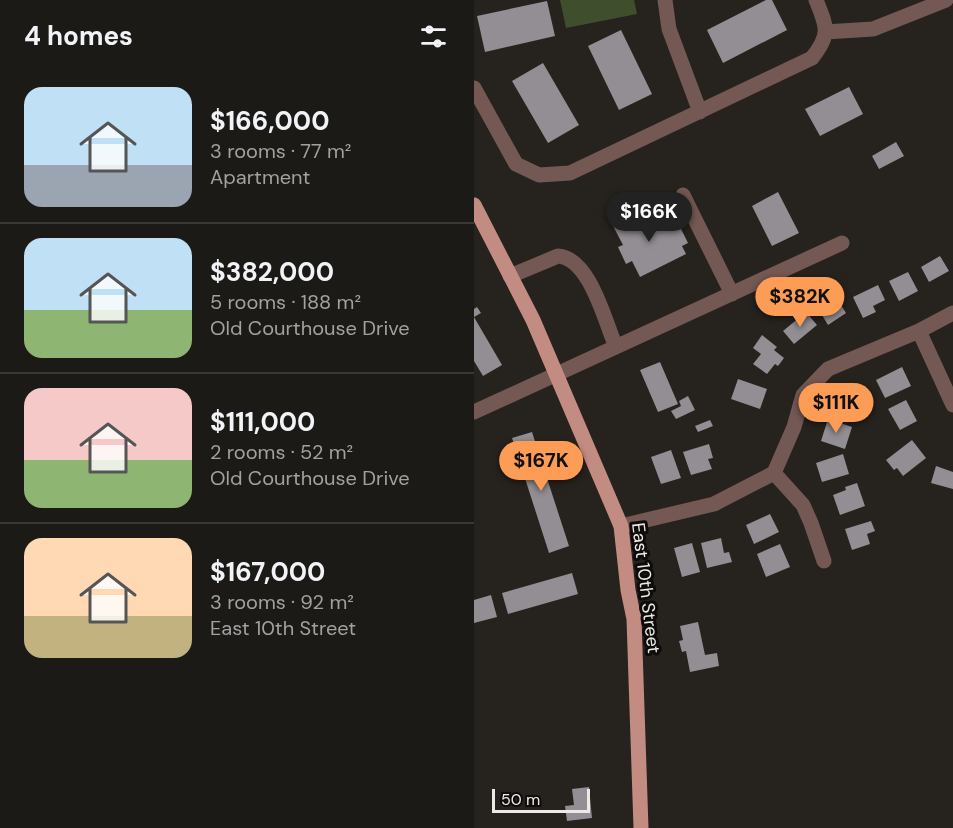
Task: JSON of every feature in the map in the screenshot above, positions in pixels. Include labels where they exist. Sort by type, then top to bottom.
[{"type":"main road","name":"East 10th Street","points":[[474,205],[533,320],[621,526],[628,590],[634,619],[640,828]]},
{"type":"street","points":[[665,0],[669,29],[700,112]]},
{"type":"street","points":[[474,88],[516,164],[539,175],[570,173],[812,58],[824,43],[826,23],[816,0]]},
{"type":"street","points":[[825,32],[873,29],[946,0]]},
{"type":"street","points":[[683,195],[732,294]]},
{"type":"street","points":[[474,412],[842,243]]},
{"type":"street","points":[[510,276],[558,256],[572,260],[581,267],[588,278],[616,347]]},
{"type":"street","points":[[621,526],[714,504],[774,473],[794,427],[803,395],[828,369],[919,331],[953,313]]},
{"type":"street","points":[[919,331],[953,405]]},
{"type":"street","points":[[774,473],[803,506],[824,561]]},
{"type":"green space","points":[[560,0],[634,0],[637,14],[566,28]]},
{"type":"building","points":[[766,0],[772,0],[787,30],[723,63],[707,30]]},
{"type":"building","points":[[547,1],[555,36],[485,52],[477,16]]},
{"type":"building","points":[[621,30],[652,94],[619,110],[588,46]]},
{"type":"building","points":[[543,63],[579,125],[548,143],[512,81]]},
{"type":"building","points":[[849,87],[863,114],[820,136],[805,109]]},
{"type":"building","points":[[896,142],[904,156],[879,169],[872,156]]},
{"type":"building","points":[[778,192],[799,233],[772,246],[752,206]]},
{"type":"building","points":[[644,208],[655,231],[672,222],[675,230],[680,227],[688,243],[682,246],[686,254],[640,277],[632,261],[626,264],[618,247],[623,245],[612,224]]},
{"type":"building","points":[[940,256],[949,271],[929,282],[921,267]]},
{"type":"building","points":[[908,272],[918,291],[899,301],[889,281]]},
{"type":"building","points":[[878,285],[885,300],[873,306],[876,312],[863,318],[853,297]]},
{"type":"building","points":[[837,299],[846,313],[828,325],[819,310]]},
{"type":"building","points":[[477,307],[481,313],[474,317],[474,309]]},
{"type":"building","points":[[806,312],[817,325],[794,344],[783,331]]},
{"type":"building","points":[[474,317],[502,365],[483,376],[474,361]]},
{"type":"building","points":[[762,335],[777,347],[774,350],[784,358],[767,374],[753,364],[761,354],[753,348]]},
{"type":"building","points":[[660,362],[678,404],[658,412],[640,370]]},
{"type":"building","points":[[902,367],[911,386],[885,398],[876,380]]},
{"type":"building","points":[[738,379],[767,389],[760,409],[731,399]]},
{"type":"building","points":[[858,393],[869,406],[853,419],[843,406]]},
{"type":"building","points":[[688,396],[695,410],[676,419],[671,411],[681,406],[679,401]]},
{"type":"building","points":[[906,400],[917,421],[900,430],[888,409]]},
{"type":"building","points":[[828,419],[852,427],[845,449],[821,441]]},
{"type":"building","points":[[710,420],[713,426],[698,432],[695,426]]},
{"type":"building","points":[[532,432],[569,546],[549,553],[512,438]]},
{"type":"building","points":[[912,440],[926,458],[903,476],[886,460]]},
{"type":"building","points":[[709,444],[713,458],[708,459],[712,469],[691,475],[683,452]]},
{"type":"building","points":[[671,450],[681,478],[661,484],[651,457]]},
{"type":"building","points":[[843,454],[849,474],[822,482],[816,463]]},
{"type":"building","points":[[936,466],[953,472],[953,489],[931,483]]},
{"type":"building","points":[[857,483],[865,506],[840,515],[833,495]]},
{"type":"building","points":[[770,514],[779,532],[754,544],[746,525]]},
{"type":"building","points":[[871,521],[875,531],[867,534],[870,544],[852,550],[845,529]]},
{"type":"building","points":[[721,538],[724,553],[729,552],[732,562],[707,568],[701,543]]},
{"type":"building","points":[[692,543],[700,572],[682,577],[674,548]]},
{"type":"building","points":[[780,544],[790,567],[766,577],[757,554]]},
{"type":"building","points":[[572,573],[578,594],[508,614],[502,593]]},
{"type":"building","points":[[491,595],[497,617],[474,623],[474,600]]},
{"type":"building","points":[[698,622],[705,655],[717,653],[719,666],[690,672],[686,651],[682,652],[679,641],[683,640],[680,626]]},
{"type":"building","points":[[589,787],[592,818],[567,821],[565,806],[574,805],[572,789]]}]
